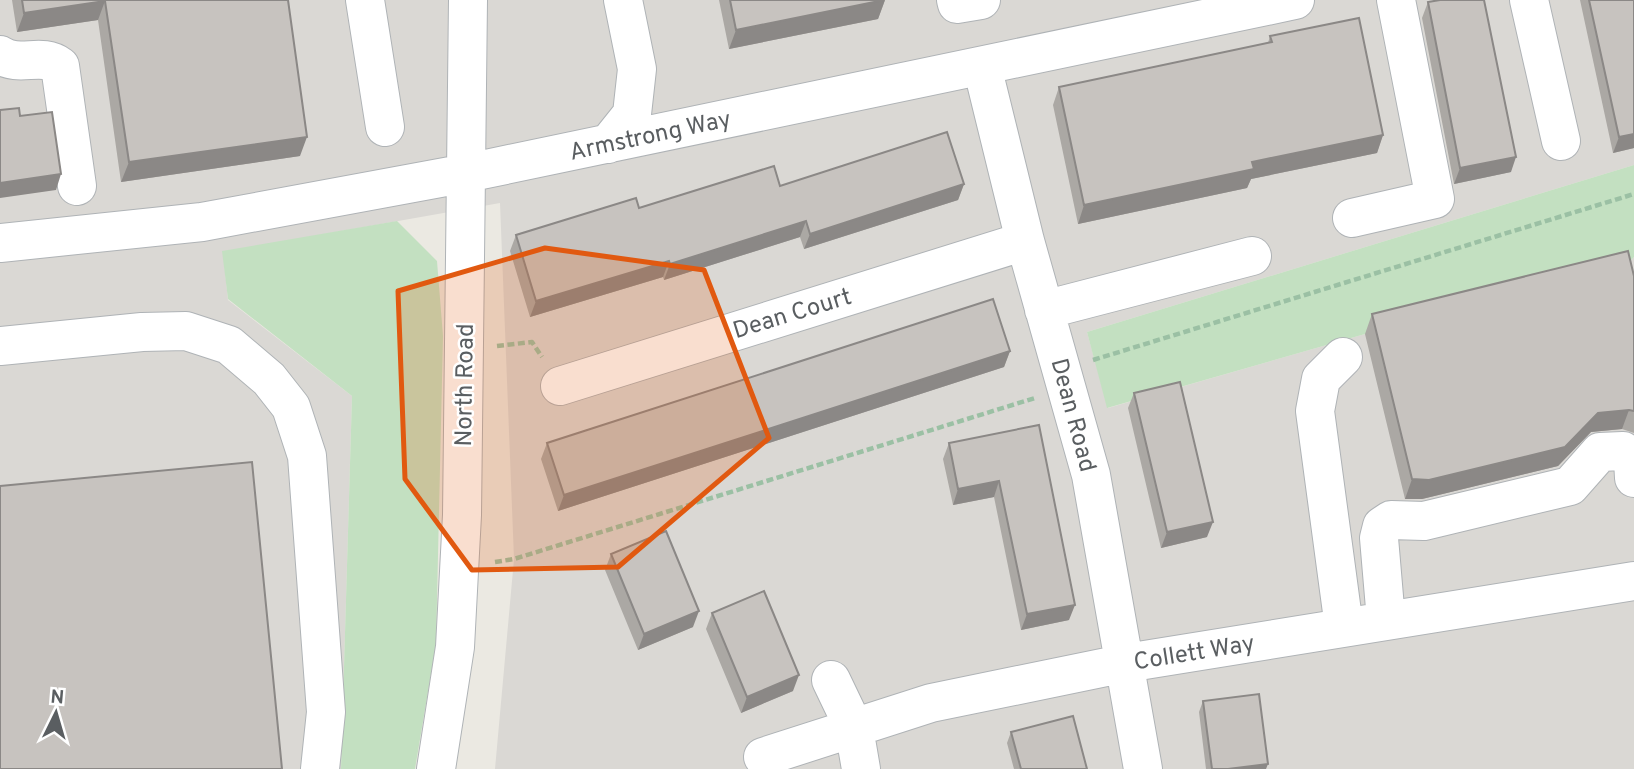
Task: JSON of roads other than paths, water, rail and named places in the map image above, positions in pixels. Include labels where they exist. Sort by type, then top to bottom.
[{"type":"street","points":[[365,0],[385,127]]},
{"type":"street","name":"North Road","points":[[436,769],[455,647],[459,568],[468,0]]},
{"type":"street","points":[[608,144],[632,114],[635,92],[637,69],[623,0]]},
{"type":"street","points":[[956,0],[957,4],[981,0]]},
{"type":"street","name":"Armstrong Way","points":[[0,243],[202,222],[467,173],[982,66],[1179,12],[1295,0]]},
{"type":"street","points":[[1352,219],[1435,199],[1396,0]]},
{"type":"street","points":[[1529,0],[1561,141]]},
{"type":"street","points":[[0,55],[23,63],[47,59],[60,66],[77,186]]},
{"type":"street","name":"Dean Road","points":[[982,66],[1025,241],[1091,475],[1143,769]]},
{"type":"street","name":"Dean Court","points":[[560,386],[1025,241]]},
{"type":"street","points":[[1044,310],[1252,256]]},
{"type":"street","points":[[0,346],[142,332],[187,331],[229,345],[268,379],[291,407],[307,456],[326,712],[320,769]]},
{"type":"street","points":[[1343,357],[1321,379],[1315,411],[1344,627]]},
{"type":"street","points":[[1386,620],[1379,538],[1382,526],[1391,520],[1424,521],[1570,486],[1600,452],[1613,449],[1623,451],[1633,460],[1634,478]]},
{"type":"street","name":"Collett Way","points":[[762,757],[931,704],[1126,663],[1634,581]]},
{"type":"street","points":[[831,680],[854,729],[861,769]]}]
